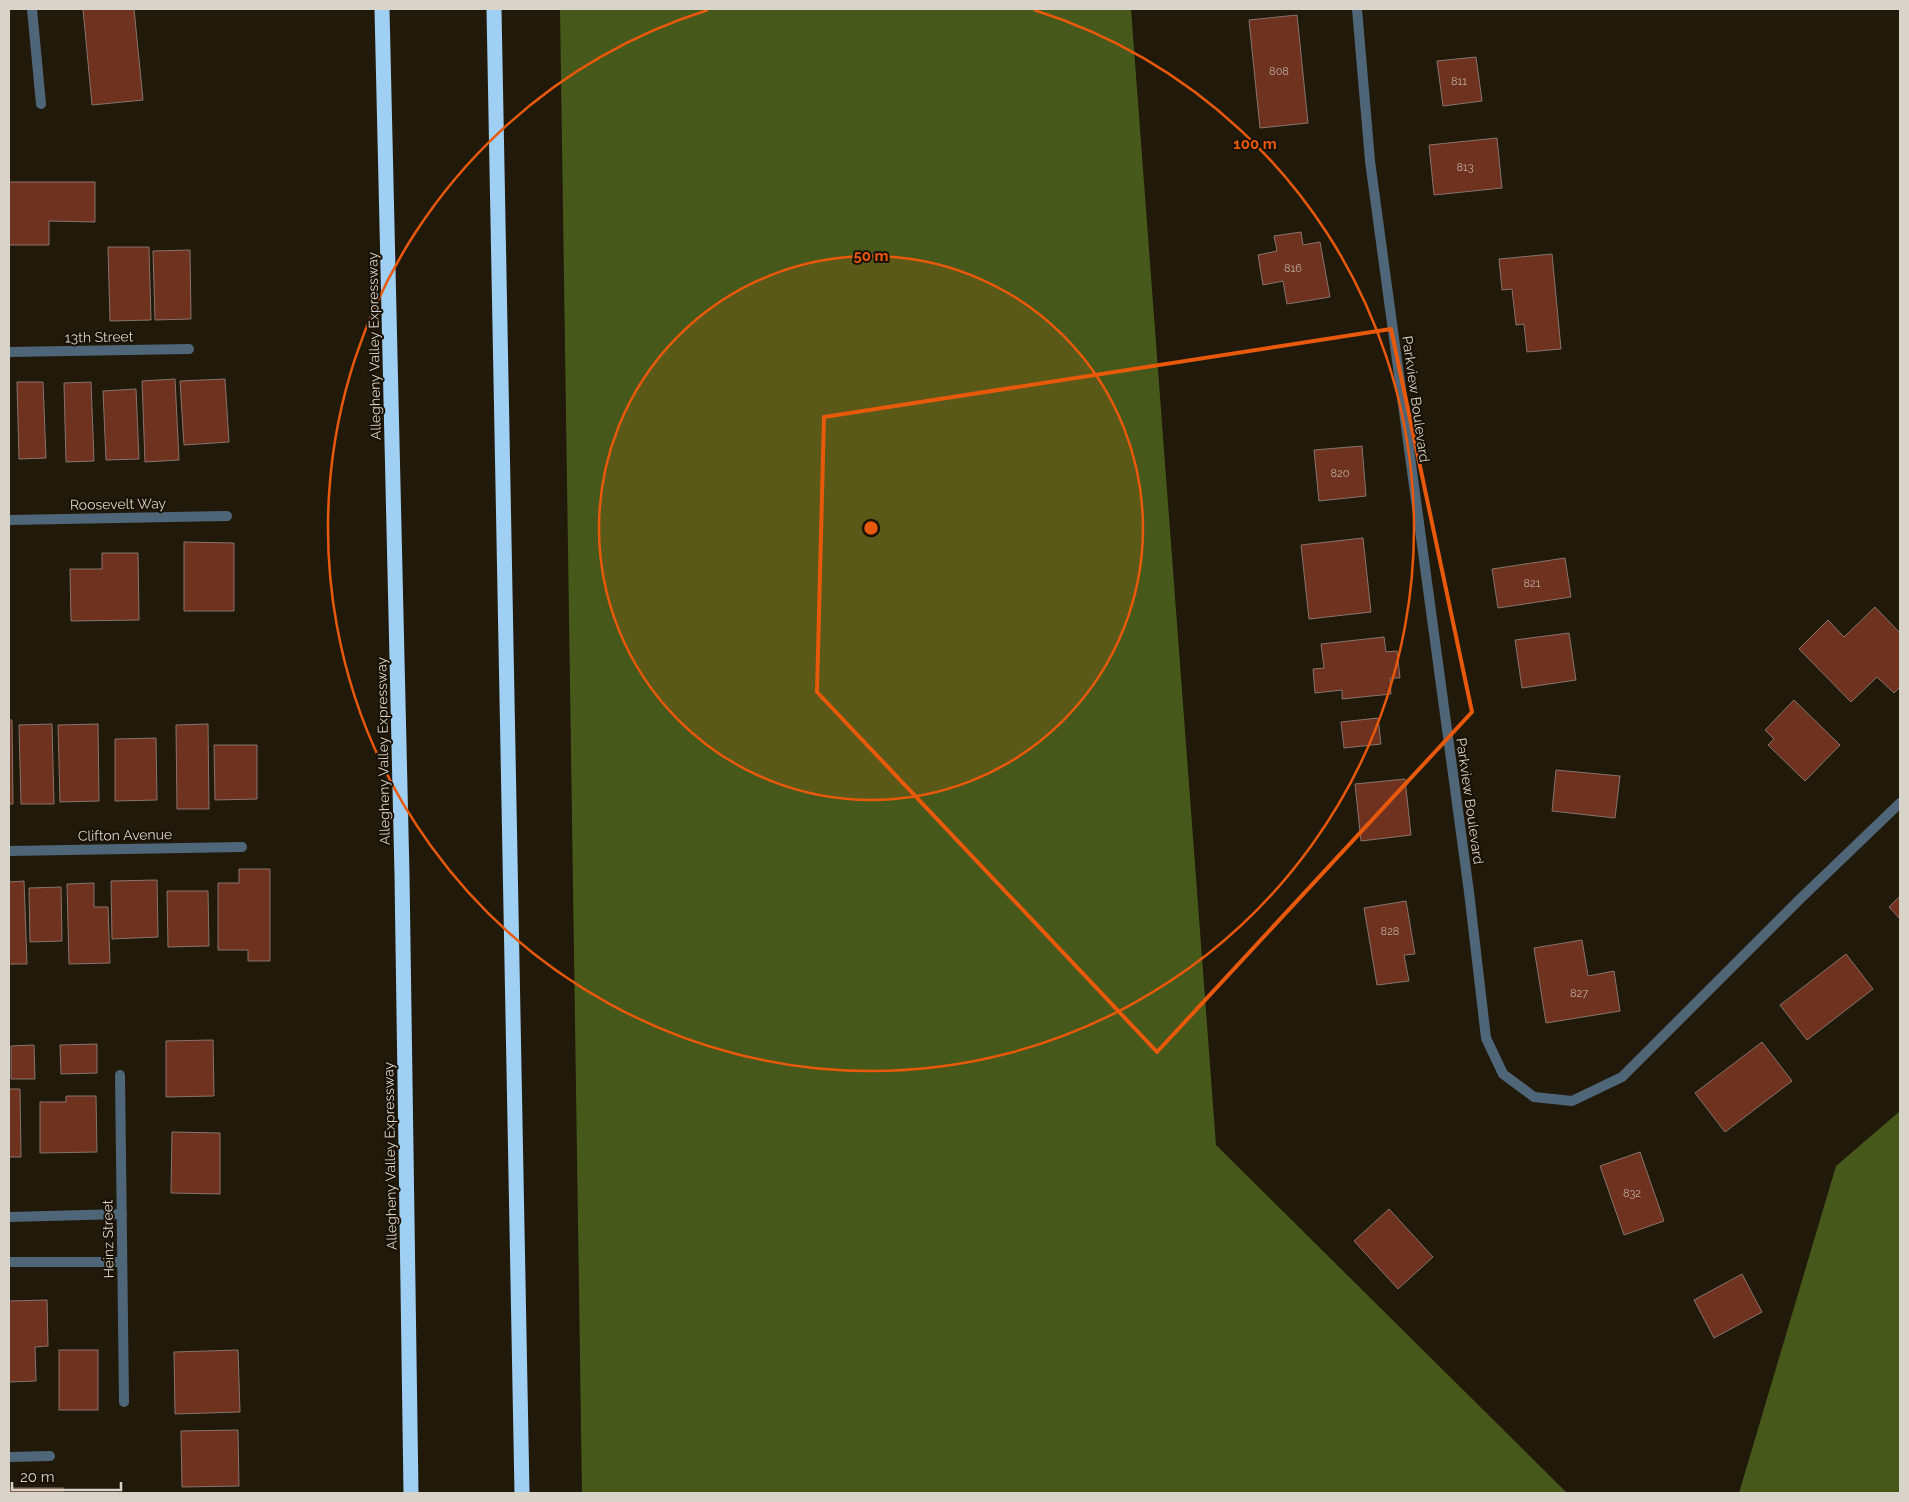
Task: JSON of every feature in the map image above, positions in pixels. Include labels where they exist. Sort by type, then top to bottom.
[{"type":"highway","name":"Allegheny Valley Expressway","points":[[382,9],[401,865],[411,1493]]},
{"type":"highway","points":[[494,9],[522,1493]]},
{"type":"street","points":[[32,9],[41,104]]},
{"type":"street","name":"Parkview Boulevard","points":[[1357,9],[1370,161],[1467,882],[1486,1038],[1503,1074],[1534,1097],[1572,1101],[1622,1077],[1800,899],[1900,803]]},
{"type":"street","name":"13th Street","points":[[9,352],[189,349]]},
{"type":"street","name":"Roosevelt Way","points":[[9,520],[228,516]]},
{"type":"street","name":"Clifton Avenue","points":[[9,851],[242,847]]},
{"type":"street","name":"Heinz Street","points":[[120,1075],[124,1402]]},
{"type":"street","points":[[9,1217],[122,1214]]},
{"type":"street","points":[[9,1262],[122,1262]]},
{"type":"street","points":[[9,1457],[50,1456]]},
{"type":"highlighted area","points":[[1391,329],[1472,712],[1157,1052],[817,692],[824,417]]},
{"type":"green space","points":[[560,9],[1131,9],[1216,1145],[1567,1493],[582,1493]]},
{"type":"green space","points":[[1900,1111],[1900,1493],[1739,1493],[1836,1166]]},
{"type":"building","points":[[83,9],[134,9],[143,100],[92,105]]},
{"type":"building","points":[[1297,15],[1308,123],[1260,128],[1249,20]]},
{"type":"building","points":[[1476,57],[1482,101],[1443,106],[1437,61]]},
{"type":"building","points":[[1497,138],[1502,188],[1434,195],[1429,145]]},
{"type":"building","points":[[9,182],[95,182],[95,222],[49,221],[49,245],[9,245]]},
{"type":"building","points":[[1301,232],[1303,245],[1320,242],[1330,297],[1287,304],[1283,281],[1263,285],[1258,255],[1277,251],[1274,236]]},
{"type":"building","points":[[108,247],[149,247],[151,320],[110,321]]},
{"type":"building","points":[[190,250],[191,319],[155,320],[153,251]]},
{"type":"building","points":[[1552,254],[1561,349],[1527,352],[1524,324],[1516,325],[1512,289],[1502,290],[1499,259]]},
{"type":"building","points":[[175,379],[179,460],[145,462],[142,381]]},
{"type":"building","points":[[225,379],[229,442],[184,445],[180,381]]},
{"type":"building","points":[[17,382],[43,382],[46,458],[19,459]]},
{"type":"building","points":[[91,382],[94,461],[66,462],[64,383]]},
{"type":"building","points":[[136,389],[139,459],[106,460],[103,391]]},
{"type":"building","points":[[1362,446],[1366,496],[1319,501],[1314,450]]},
{"type":"building","points":[[1363,538],[1371,612],[1309,619],[1301,545]]},
{"type":"building","points":[[184,542],[234,543],[234,611],[184,611]]},
{"type":"building","points":[[102,553],[138,553],[139,620],[71,621],[70,569],[102,569]]},
{"type":"building","points":[[1565,558],[1571,597],[1498,608],[1492,569]]},
{"type":"building","points":[[1875,607],[1900,633],[1900,687],[1894,693],[1877,677],[1851,702],[1799,649],[1828,620],[1844,637]]},
{"type":"building","points":[[1569,633],[1576,680],[1522,688],[1515,640]]},
{"type":"building","points":[[1384,637],[1386,652],[1397,651],[1400,678],[1390,678],[1391,694],[1342,699],[1342,690],[1315,693],[1313,669],[1324,668],[1321,644]]},
{"type":"building","points":[[1794,700],[1840,745],[1805,781],[1768,745],[1774,739],[1765,730]]},
{"type":"building","points":[[1378,718],[1381,744],[1344,748],[1341,722]]},
{"type":"building","points":[[9,720],[12,720],[13,804],[9,804]]},
{"type":"building","points":[[52,724],[54,804],[21,804],[19,725]]},
{"type":"building","points":[[98,724],[99,801],[60,802],[58,725]]},
{"type":"building","points":[[208,724],[209,809],[177,809],[176,725]]},
{"type":"building","points":[[156,738],[157,800],[115,801],[115,739]]},
{"type":"building","points":[[214,745],[257,745],[257,799],[215,800]]},
{"type":"building","points":[[1556,770],[1620,776],[1615,818],[1552,811]]},
{"type":"building","points":[[1405,779],[1411,835],[1361,841],[1355,784]]},
{"type":"building","points":[[239,869],[270,869],[270,961],[248,961],[248,950],[218,950],[218,883],[239,883]]},
{"type":"building","points":[[157,880],[158,937],[112,939],[111,881]]},
{"type":"building","points":[[24,881],[27,964],[9,964],[9,882]]},
{"type":"building","points":[[94,883],[94,907],[108,907],[110,963],[69,964],[67,884]]},
{"type":"building","points":[[61,887],[62,941],[30,942],[29,888]]},
{"type":"building","points":[[167,891],[208,891],[209,946],[168,947]]},
{"type":"building","points":[[1900,896],[1900,919],[1889,907]]},
{"type":"building","points":[[1406,901],[1415,954],[1404,955],[1409,981],[1377,985],[1364,908]]},
{"type":"building","points":[[1582,940],[1588,976],[1614,971],[1620,1011],[1546,1023],[1534,948]]},
{"type":"building","points":[[1846,954],[1873,989],[1807,1040],[1780,1005]]},
{"type":"building","points":[[213,1040],[214,1096],[166,1097],[166,1041]]},
{"type":"building","points":[[1762,1042],[1792,1081],[1725,1132],[1695,1093]]},
{"type":"building","points":[[97,1044],[97,1073],[61,1074],[60,1045]]},
{"type":"building","points":[[34,1045],[35,1079],[11,1079],[11,1046]]},
{"type":"building","points":[[9,1089],[20,1089],[21,1157],[9,1157]]},
{"type":"building","points":[[66,1096],[96,1096],[97,1152],[40,1153],[40,1102],[66,1102]]},
{"type":"building","points":[[172,1132],[220,1133],[220,1194],[171,1193]]},
{"type":"building","points":[[1640,1152],[1664,1221],[1624,1235],[1600,1166]]},
{"type":"building","points":[[1389,1209],[1433,1257],[1398,1289],[1354,1241]]},
{"type":"building","points":[[1742,1274],[1762,1312],[1714,1338],[1694,1300]]},
{"type":"building","points":[[47,1300],[48,1346],[35,1347],[36,1381],[9,1382],[9,1301]]},
{"type":"building","points":[[59,1350],[98,1350],[98,1410],[59,1410]]},
{"type":"building","points":[[238,1350],[240,1412],[175,1414],[174,1352]]},
{"type":"building","points":[[238,1430],[239,1486],[182,1487],[181,1431]]},
{"type":"building","points":[[9,1488],[63,1488],[63,1493],[9,1493]]}]
